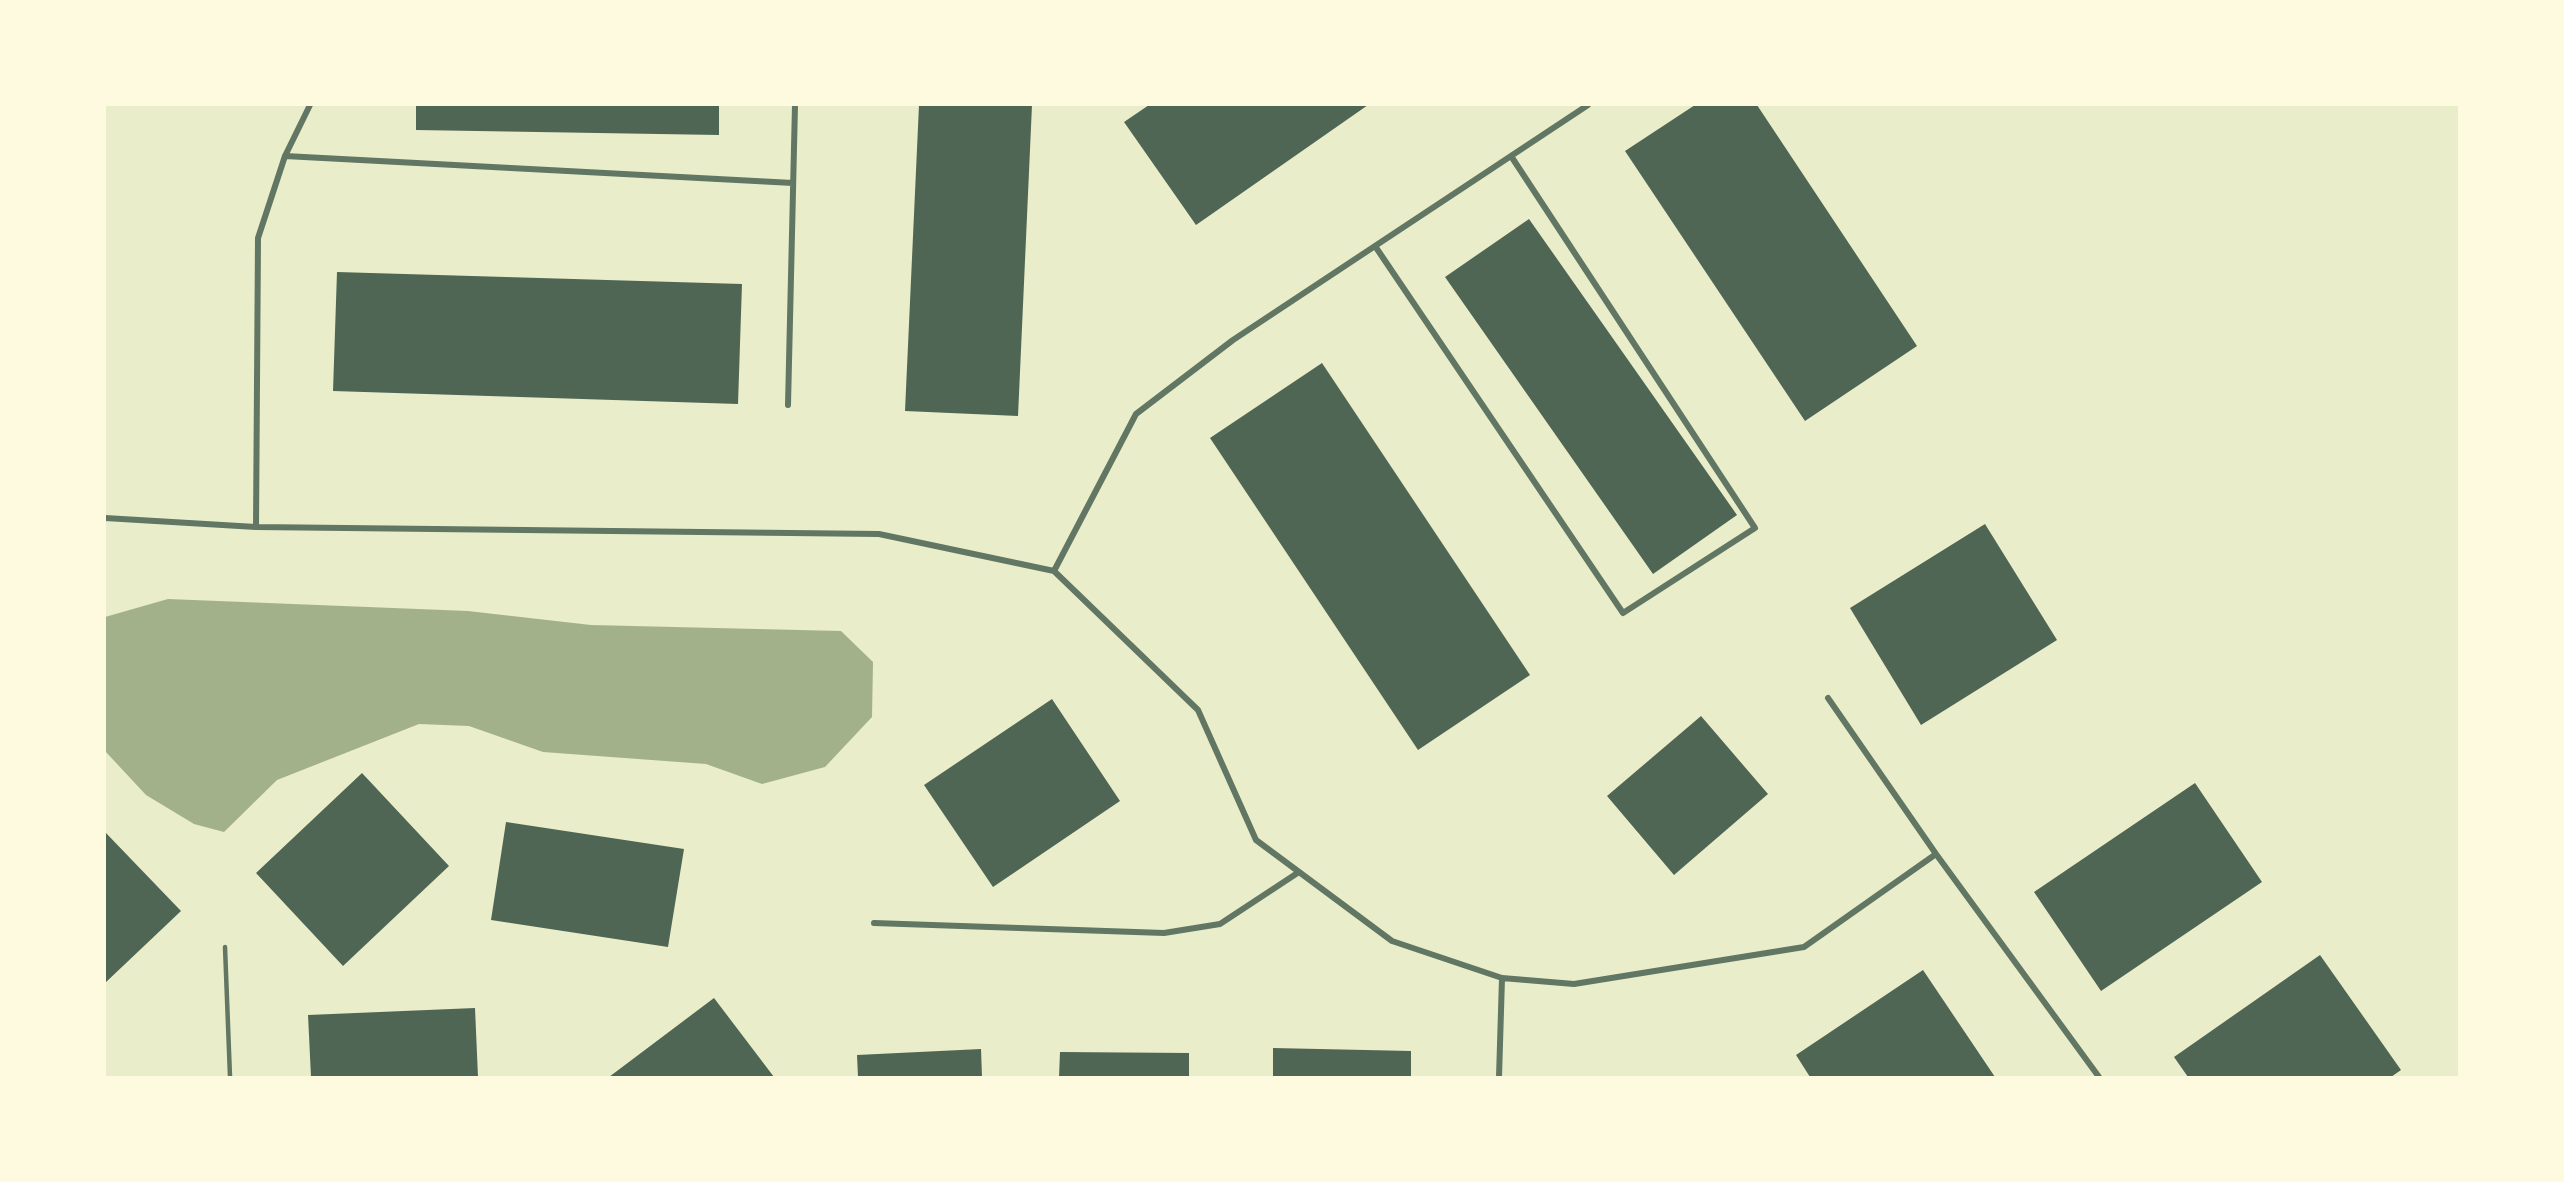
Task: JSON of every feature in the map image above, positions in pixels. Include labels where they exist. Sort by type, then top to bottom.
[{"type":"street","points":[[256,527],[258,238],[285,156],[310,105]]},
{"type":"street","points":[[788,405],[795,105]]},
{"type":"street","points":[[1054,571],[1136,414],[1233,339],[1588,105]]},
{"type":"street","points":[[285,156],[793,183]]},
{"type":"street","points":[[1375,246],[1623,613],[1755,528],[1511,156]]},
{"type":"street","points":[[105,518],[256,527],[879,534],[1054,571],[1198,710],[1256,840],[1392,940],[1502,978],[1574,984],[1804,947],[1936,854]]},
{"type":"street","points":[[1828,698],[1936,854],[2100,1077]]},
{"type":"street","points":[[874,923],[1164,933],[1220,924],[1299,872]]},
{"type":"street","points":[[1499,1077],[1502,978]]},
{"type":"lane","points":[[225,947],[230,1077]]},
{"type":"shaded area","points":[[168,599],[468,611],[591,625],[841,631],[873,662],[872,717],[825,767],[762,784],[706,764],[543,752],[469,726],[419,724],[277,780],[224,832],[194,824],[146,795],[105,751],[105,617]]},
{"type":"building","points":[[416,105],[719,105],[719,135],[416,130]]},
{"type":"building","points":[[919,105],[1032,105],[1018,416],[905,411]]},
{"type":"building","points":[[1149,105],[1368,105],[1196,225],[1124,122]]},
{"type":"building","points":[[1695,105],[1757,105],[1917,346],[1805,421],[1625,151]]},
{"type":"building","points":[[1529,219],[1737,515],[1653,574],[1445,277]]},
{"type":"building","points":[[337,272],[742,284],[738,404],[333,391]]},
{"type":"building","points":[[1322,363],[1530,675],[1418,750],[1210,438]]},
{"type":"building","points":[[1985,524],[2057,640],[1921,725],[1850,608]]},
{"type":"building","points":[[1052,699],[1120,801],[993,887],[924,785]]},
{"type":"building","points":[[1701,716],[1768,794],[1674,875],[1607,796]]},
{"type":"building","points":[[362,773],[449,866],[343,966],[256,873]]},
{"type":"building","points":[[2195,783],[2262,882],[2101,991],[2034,892]]},
{"type":"building","points":[[506,822],[684,849],[668,947],[491,920]]},
{"type":"building","points":[[105,832],[181,911],[105,983]]},
{"type":"building","points":[[2320,955],[2401,1070],[2391,1077],[2188,1077],[2174,1057]]},
{"type":"building","points":[[1923,970],[1995,1077],[1810,1077],[1796,1055]]},
{"type":"building","points":[[714,998],[774,1077],[609,1077]]},
{"type":"building","points":[[475,1008],[478,1077],[311,1077],[308,1015]]},
{"type":"building","points":[[1273,1048],[1411,1051],[1411,1077],[1273,1077]]},
{"type":"building","points":[[981,1049],[982,1077],[858,1077],[857,1055]]},
{"type":"building","points":[[1060,1052],[1189,1053],[1189,1077],[1059,1077]]}]
